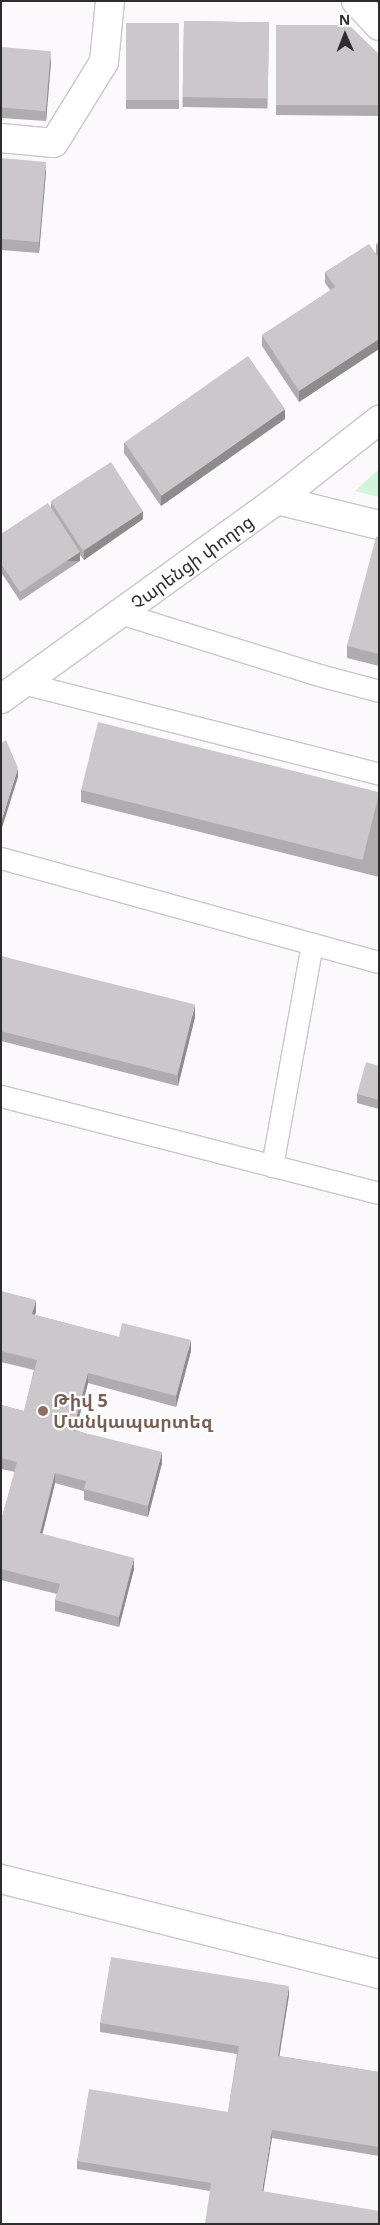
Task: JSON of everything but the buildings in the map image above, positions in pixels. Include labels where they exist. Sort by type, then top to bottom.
[{"type":"street","points":[[1,138],[54,143],[104,62],[110,1]]},
{"type":"street","points":[[356,1],[379,26]]},
{"type":"street","name":"Չարենցի փողոց","points":[[1,699],[278,500],[379,420]]},
{"type":"street","points":[[278,500],[379,525]]},
{"type":"street","points":[[1,1879],[379,1974]]},
{"type":"lane","points":[[120,613],[319,675],[379,691]]},
{"type":"lane","points":[[23,684],[379,774]]},
{"type":"lane","points":[[1,858],[379,962]]},
{"type":"lane","points":[[272,1166],[312,944]]},
{"type":"lane","points":[[1,1096],[379,1193]]},
{"type":"green space","points":[[379,469],[379,497],[355,491]]},
{"type":"place","name":"Թիվ 5 Մանկապարտեզ","points":[[43,1411]]}]
